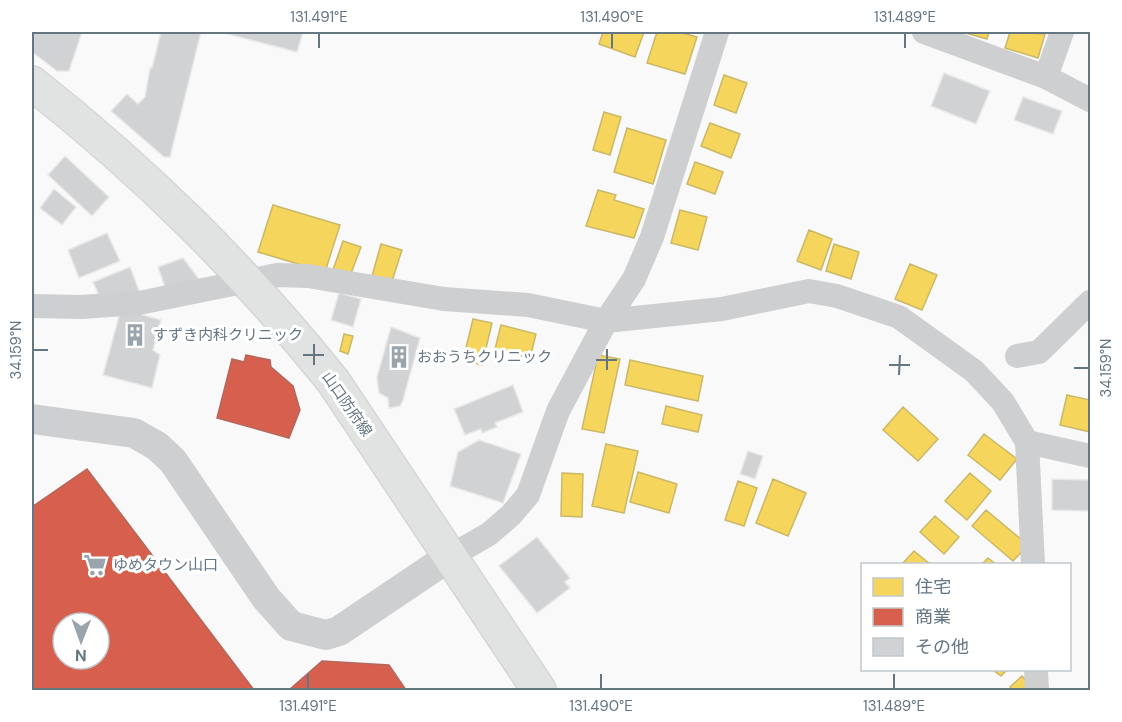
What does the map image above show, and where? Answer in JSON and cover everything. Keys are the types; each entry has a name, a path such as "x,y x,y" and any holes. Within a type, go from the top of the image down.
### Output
{"main road":[{"name":"山口防府線","path":"32,83 151,182 248,279 333,381 539,690"}],"street":[{"path":"32,419 134,433 157,447 173,461 266,598 291,626 310,633 326,635 339,631 449,557 489,534 511,515 528,495 558,411 606,321 634,279 652,237 717,32"},
{"path":"924,32 1046,77 1090,100"},
{"path":"1046,77 1062,32"},
{"path":"32,306 81,307 139,303 277,274 308,276 444,299 528,305 606,321 722,309 808,291 851,300 899,317 974,371 1004,402 1027,442 1033,563"},
{"path":"1017,356 1040,352 1090,302"},
{"path":"1027,442 1090,456"},
{"path":"1036,671 1037,690"}],"building: 住宅":[{"path":"603,32 644,32 635,57 599,44"},
{"path":"657,32 679,32 697,37 685,74 647,63"},
{"path":"962,32 989,32 987,39"},
{"path":"1010,32 1045,34 1038,58 1005,48"},
{"path":"724,75 747,83 736,113 714,105"},
{"path":"604,112 621,117 610,155 593,150"},
{"path":"710,123 740,134 731,158 701,146"},
{"path":"627,128 666,140 653,184 614,172"},
{"path":"695,162 723,172 715,194 687,184"},
{"path":"598,190 616,195 614,200 644,209 634,238 586,226"},
{"path":"273,205 340,225 325,272 258,252"},
{"path":"680,210 707,217 698,250 671,243"},
{"path":"809,230 832,239 821,270 797,261"},
{"path":"343,241 361,247 350,276 333,270"},
{"path":"381,244 402,250 392,281 372,276"},
{"path":"834,244 859,252 851,279 826,271"},
{"path":"910,264 937,275 922,310 895,299"},
{"path":"473,319 492,323 482,365 463,360"},
{"path":"501,325 536,334 530,358 495,349"},
{"path":"344,334 353,336 348,354 340,351"},
{"path":"598,355 620,359 604,433 582,429"},
{"path":"630,360 703,376 698,401 625,385"},
{"path":"1067,395 1090,400 1090,432 1060,425"},
{"path":"666,406 702,415 698,432 662,424"},
{"path":"903,407 938,439 918,461 883,430"},
{"path":"984,434 1017,459 1000,480 968,455"},
{"path":"606,444 638,451 624,513 592,506"},
{"path":"638,472 677,484 669,513 630,502"},
{"path":"562,473 583,474 582,517 561,516"},
{"path":"970,473 991,491 967,520 945,501"},
{"path":"773,479 806,493 788,536 756,523"},
{"path":"738,481 757,488 744,526 725,520"},
{"path":"986,510 1028,545 1013,561 972,526"},
{"path":"935,516 959,537 944,554 920,532"},
{"path":"914,551 929,563 903,563"},
{"path":"988,558 995,563 983,563"},
{"path":"994,671 1006,671 1001,676"},
{"path":"1022,676 1033,689 1013,690 1010,687"}],"building: 商業":[{"path":"246,355 270,360 271,367 293,386 300,410 289,438 217,418 232,359 244,362"},
{"name":"ゆめタウン山口","path":"87,469 254,690 32,690 32,507"},
{"path":"322,661 389,665 406,690 289,690"}],"building: その他":[{"path":"32,32 82,32 69,71 57,71 32,52"},
{"path":"161,32 201,32 170,157 164,157 111,111 127,94 138,104 145,97 150,68 152,68"},
{"path":"220,32 303,32 297,52"},
{"path":"944,73 990,91 976,124 931,106"},
{"path":"1023,97 1062,111 1053,134 1014,120"},
{"path":"65,156 109,197 92,216 48,175"},
{"path":"54,189 76,207 62,225 40,208"},
{"path":"107,233 120,261 79,278 68,250"},
{"path":"183,258 199,279 166,290 158,267"},
{"path":"130,267 141,296 101,300 93,282"},
{"path":"339,293 361,299 353,327 331,320"},
{"name":"すずき内科クリニック","path":"121,309 161,320 153,350 160,355 152,388 103,375"},
{"name":"おおうちクリニック","path":"391,327 420,338 403,400 400,406 389,408 388,398 379,393 377,377"},
{"path":"513,385 523,412 495,423 497,427 482,433 481,429 465,435 454,409"},
{"path":"479,440 521,454 503,503 450,486 458,452"},
{"path":"748,451 763,456 755,479 740,474"},
{"path":"1052,479 1090,480 1090,511 1052,510"},
{"path":"537,537 570,578 565,582 570,588 537,613 499,566"}],"place":[{"name":"すずき内科クリニック","path":"135,335"},
{"name":"おおうちクリニック","path":"399,357"},
{"name":"ゆめタウン山口","path":"95,565"}]}
